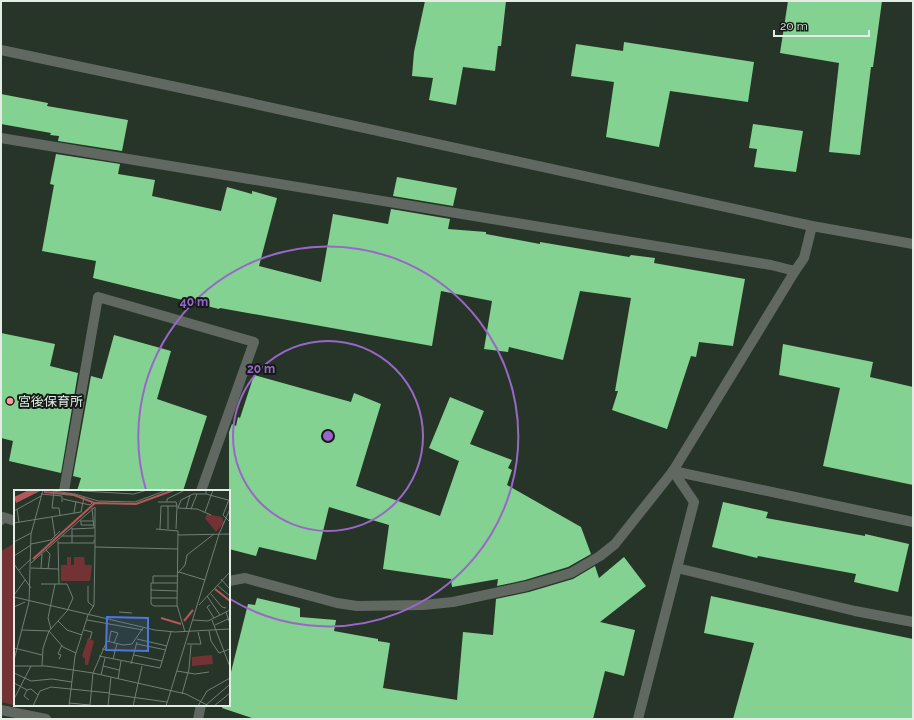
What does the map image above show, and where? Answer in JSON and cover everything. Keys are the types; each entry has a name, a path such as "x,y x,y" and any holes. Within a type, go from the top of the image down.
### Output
{"street":[{"path":"1,50 812,226 913,244"},
{"path":"1,138 763,264 795,271"},
{"path":"230,582 244,578 337,603 357,606 423,605 453,602 527,586 571,572 600,556 615,544 673,471 804,258 812,226"},
{"path":"64,490 98,297 254,342 201,490"},
{"path":"673,471 913,522"},
{"path":"638,719 694,502 673,471"},
{"path":"1,520 2,517 14,520"},
{"path":"677,568 855,611 913,622"},
{"path":"198,719 201,706"},
{"path":"1,710 46,719"}],"shaded area":[{"path":"14,544 14,705 1,702 1,551"}],"building":[{"path":"425,1 506,1 501,46 498,46 495,71 463,67 456,105 429,100 433,78 412,76 414,52"},
{"path":"788,1 882,1 873,67 871,67 860,155 829,152 839,63 780,53"},
{"path":"624,42 754,62 748,102 670,91 659,147 606,137 614,82 571,76 576,44 623,51"},
{"path":"1,94 48,103 47,106 128,120 122,151 58,141 59,136 50,135 51,133 1,124"},
{"path":"753,124 803,131 796,172 754,167 757,149 749,148"},
{"path":"56,154 120,164 118,174 155,180 152,196 221,211 227,187 252,194 252,191 277,198 259,266 321,282 333,214 388,224 391,209 450,219 448,229 486,232 486,234 540,244 540,242 629,257 631,255 655,258 654,263 745,279 733,346 699,342 696,357 691,356 667,429 612,410 618,391 615,391 631,298 580,291 563,360 509,347 508,352 484,349 492,301 441,291 432,346 219,309 93,278 96,261 42,251 54,185 50,184"},
{"path":"397,177 457,188 453,206 393,196"},
{"path":"1,333 55,344 50,366 78,373 61,473 9,461 13,441 1,438"},
{"path":"114,335 171,351 157,399 207,416 183,490 77,490 81,478 73,476 91,376 102,379"},
{"path":"783,344 873,362 870,377 913,387 913,485 823,466 840,388 779,375"},
{"path":"254,375 351,402 354,393 381,404 356,486 440,516 459,461 429,448 450,397 484,411 470,444 512,460 508,468 512,470 507,485 581,527 591,554 568,567 525,580 497,586 498,579 452,587 451,579 383,569 389,525 329,507 316,560 259,547 256,556 230,549 229,432 232,424 236,426 238,417 240,418"},
{"path":"723,502 768,512 766,518 865,536 865,534 909,544 898,592 854,582 856,574 758,556 757,558 712,547"},
{"path":"624,557 646,586 600,622 635,630 624,676 605,671 593,719 255,719 222,708 223,706 230,706 230,676 248,604 255,605 257,598 300,608 300,617 336,620 334,631 378,639 378,641 390,643 383,688 457,700 463,632 493,635 496,599 529,592 573,579 595,566 599,578"},
{"path":"711,596 913,639 913,719 733,719 754,643 704,633"}],"place":[{"name":"宮後保育所","path":"10,401"}]}
